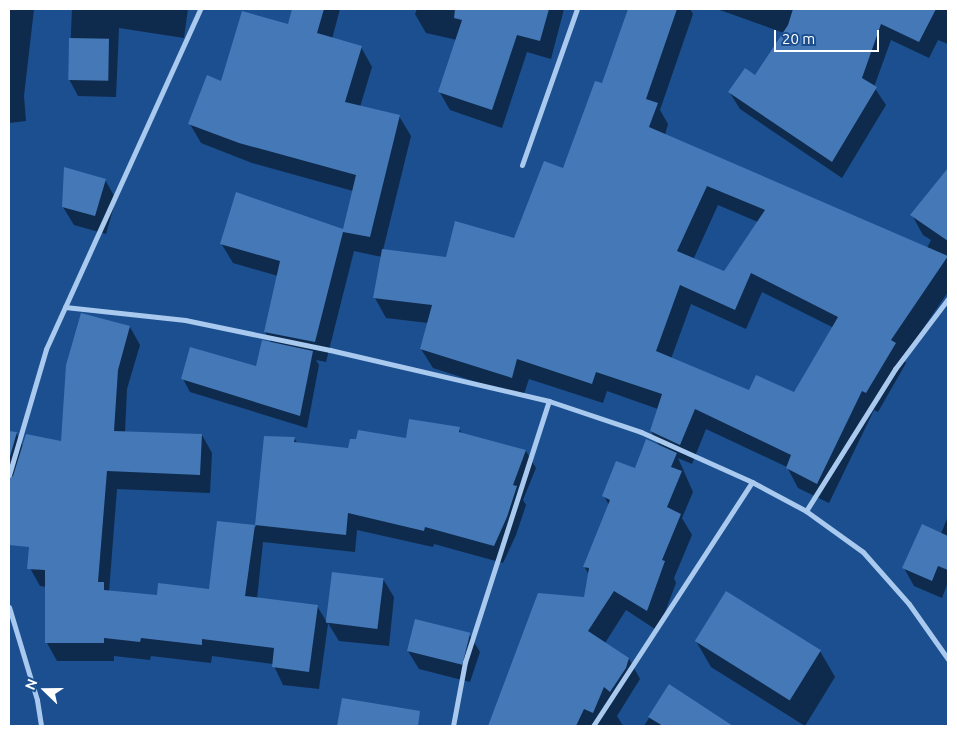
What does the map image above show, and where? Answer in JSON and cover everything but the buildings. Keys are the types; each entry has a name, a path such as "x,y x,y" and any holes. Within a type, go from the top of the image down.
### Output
{"street":[{"path":"9,475 46,349 169,84 200,9"},
{"path":"522,165 577,9"},
{"path":"806,511 895,369 948,299"},
{"path":"65,307 185,320 549,401 641,432 752,482 806,511 863,552 909,604 948,659"},
{"path":"453,726 465,662 549,401"},
{"path":"592,726 752,482"},
{"path":"9,608 37,700 41,726"}]}
